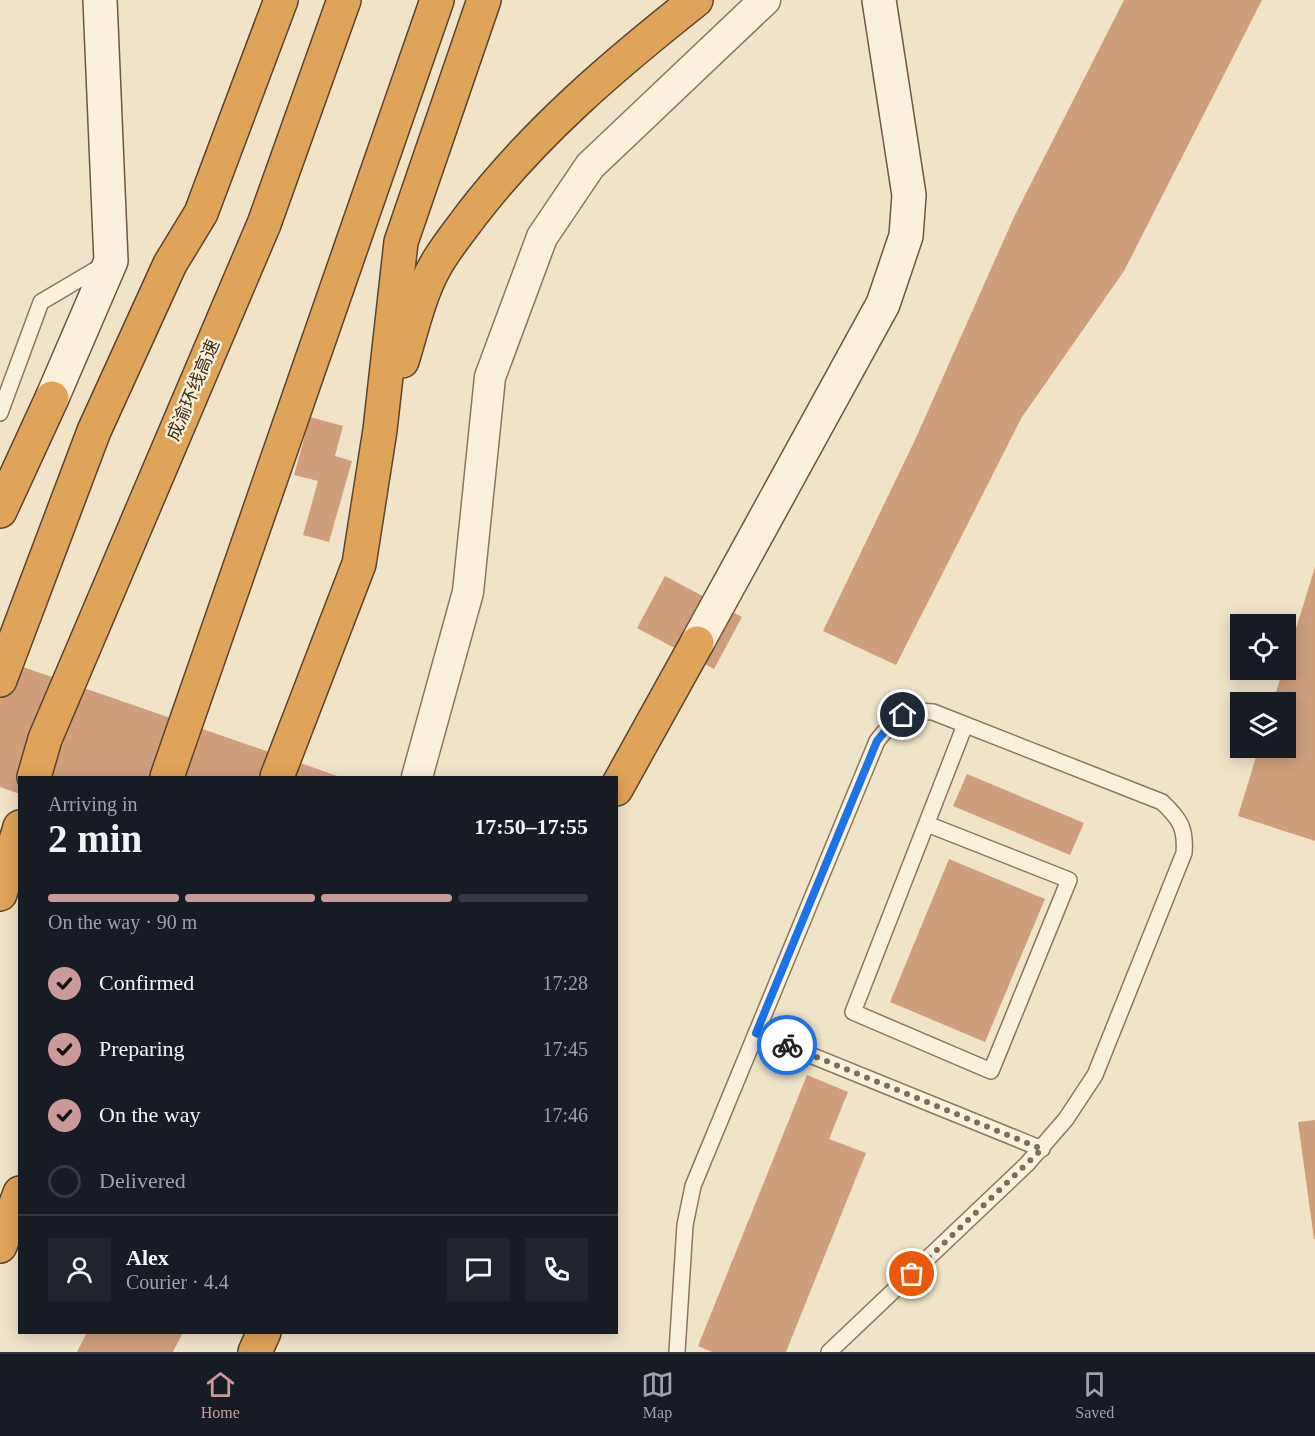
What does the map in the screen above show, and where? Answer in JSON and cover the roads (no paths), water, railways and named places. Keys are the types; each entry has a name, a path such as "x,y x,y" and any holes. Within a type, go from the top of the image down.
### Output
{"highway":[{"name":"成渝环线高速","path":"34,776 45,739 264,224 344,0"},
{"path":"167,776 437,0"},
{"path":"277,776 359,564 380,430 401,242 484,0"},
{"path":"380,430 427,282 453,240 524,152 565,110 696,0"},
{"path":"0,680 94,431 170,264 201,213 281,1"},
{"path":"0,511 52,398"},
{"path":"618,785 697,643"},
{"path":"0,894 18,834"},
{"path":"8,1233 18,1200"},
{"path":"255,1352 263,1334"}],"street":[{"path":"52,398 111,261 100,0"},
{"path":"417,776 468,592 490,377 542,237 590,166 765,0"},
{"path":"697,643 883,304 906,236 909,195 879,0"}],"lane":[{"path":"0,413 41,302 111,261"},
{"path":"677,1352 688,1201 877,741 890,725 918,710 933,712 1162,802 1177,816 1185,834 1184,853 1095,1074 1066,1119 1042,1149 829,1352"},
{"path":"927,824 1069,880 991,1071 853,1012 965,725"},
{"path":"756,1033 1042,1149"}]}
